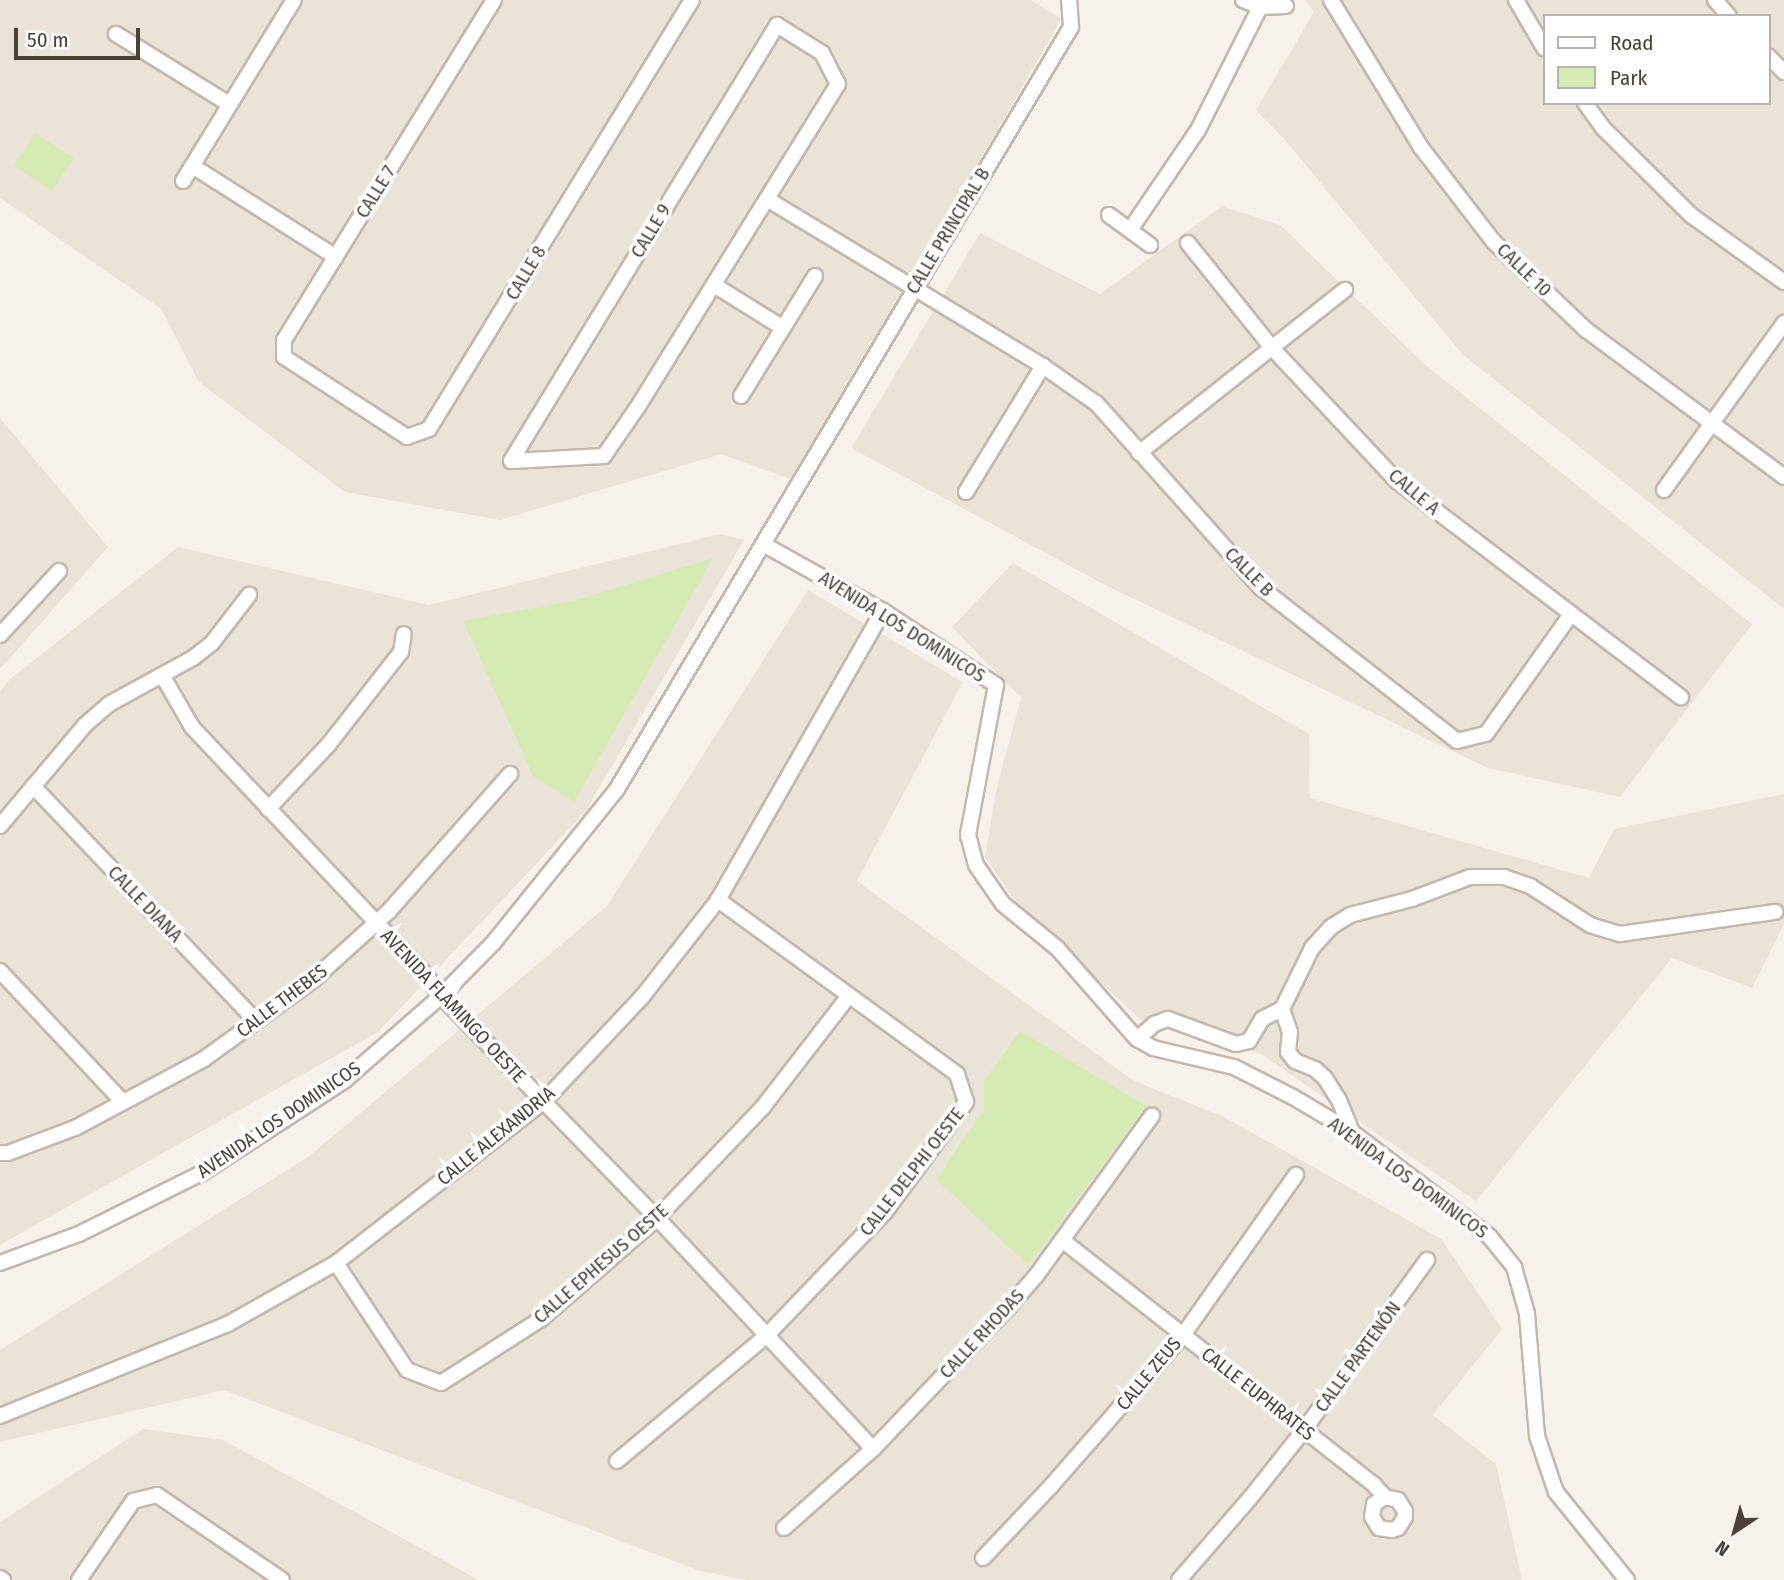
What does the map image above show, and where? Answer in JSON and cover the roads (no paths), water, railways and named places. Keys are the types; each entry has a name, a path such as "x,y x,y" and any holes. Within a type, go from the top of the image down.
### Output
{"street":[{"path":"183,181 294,0"},
{"name":"CALLE 7","path":"313,376 284,357 285,340 494,0"},
{"name":"CALLE 8","path":"313,376 407,437 429,429 692,0"},
{"name":"CALLE PRINCIPAL B","path":"763,544 1071,27 1069,0"},
{"path":"1243,0 1260,7 1286,6"},
{"name":"CALLE 10","path":"1331,0 1420,146 1494,242 1585,329 1784,477"},
{"path":"1516,0 1542,45"},
{"path":"1715,0 1727,14"},
{"path":"1130,230 1198,130 1260,7"},
{"name":"CALLE 9","path":"777,25 822,53 838,84 713,285 604,456 511,461 777,25"},
{"path":"116,34 229,104"},
{"path":"1770,58 1784,72"},
{"path":"1586,105 1603,128 1692,216 1784,282"},
{"path":"194,167 336,257"},
{"path":"767,199 915,288"},
{"path":"1109,215 1150,245"},
{"name":"CALLE A","path":"1188,243 1272,348 1397,481 1570,616 1681,697"},
{"path":"741,396 815,276"},
{"path":"713,285 783,328"},
{"name":"CALLE B","path":"915,288 1042,366 1097,404 1260,587 1457,741 1486,734 1570,616"},
{"path":"1139,453 1345,290"},
{"path":"1664,490 1784,323"},
{"path":"966,492 1042,366"},
{"name":"AVENIDA LOS DOMINICOS","path":"0,1263 79,1234 202,1173 345,1080 442,996 494,942 617,789 763,544 883,611 996,685 968,835 976,865 1003,904 1057,947 1137,1039 1153,1048 1234,1067 1293,1097 1352,1132 1489,1236 1514,1267 1527,1314 1537,1436 1556,1492 1627,1580"},
{"path":"0,635 59,571"},
{"path":"0,826 85,725 108,704 194,658 212,643 249,595"},
{"name":"CALLE ALEXANDRIA","path":"0,1416 228,1324 336,1263 543,1102 642,997 718,900 883,611"},
{"path":"268,809 329,744 385,673 401,652 404,634"},
{"name":"AVENIDA FLAMINGO OESTE","path":"162,675 191,727 427,976 442,996 657,1218 873,1449"},
{"name":"CALLE THEBES","path":"0,1153 8,1153 75,1128 204,1059 314,979 376,923 450,845 510,774"},
{"name":"CALLE DIANA","path":"33,786 256,1021"},
{"path":"1137,1039 1161,1020 1174,1019 1236,1044 1249,1041 1262,1019 1282,1009 1312,948 1331,928 1350,915 1412,899 1470,877 1504,877 1530,886 1590,925 1620,934 1775,912"},
{"name":"CALLE DELPHI OESTE","path":"617,1461 767,1335 885,1212 966,1102 957,1074 718,900"},
{"path":"0,971 124,1102"},
{"name":"CALLE EPHESUS OESTE","path":"336,1263 407,1370 441,1383 541,1319 657,1218 763,1107 848,997"},
{"path":"1282,1009 1290,1032 1289,1052 1295,1061 1315,1069 1325,1078 1339,1100 1352,1132"},
{"name":"CALLE RHODAS","path":"784,1528 873,1449 1006,1310 1062,1240 1152,1116"},
{"name":"CALLE ZEUS","path":"983,1558 1060,1476 1183,1335 1296,1175"},
{"name":"CALLE EUPHRATES","path":"1062,1240 1385,1497"},
{"name":"CALLE PARTENÓN","path":"1179,1580 1251,1497 1304,1430 1381,1328 1427,1260"},
{"path":"79,1580 133,1501 157,1495 282,1580"}]}
